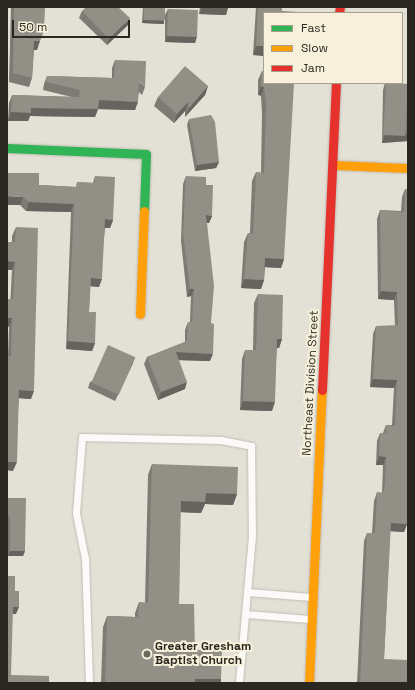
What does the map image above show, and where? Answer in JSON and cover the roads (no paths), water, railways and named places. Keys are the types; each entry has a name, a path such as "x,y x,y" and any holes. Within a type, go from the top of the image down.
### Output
{"street":[{"name":"Northeast Division Street","path":"309,683 336,84"},
{"path":"7,148 146,154 140,314"},
{"path":"333,165 408,168"}],"lane":[{"path":"89,683 85,559 76,513 82,437 221,440 251,446 252,536 239,683"},
{"path":"248,592 314,597"},
{"path":"246,614 312,619"}],"place":[{"name":"Greater Gresham Baptist Church","path":"147,654"}]}
